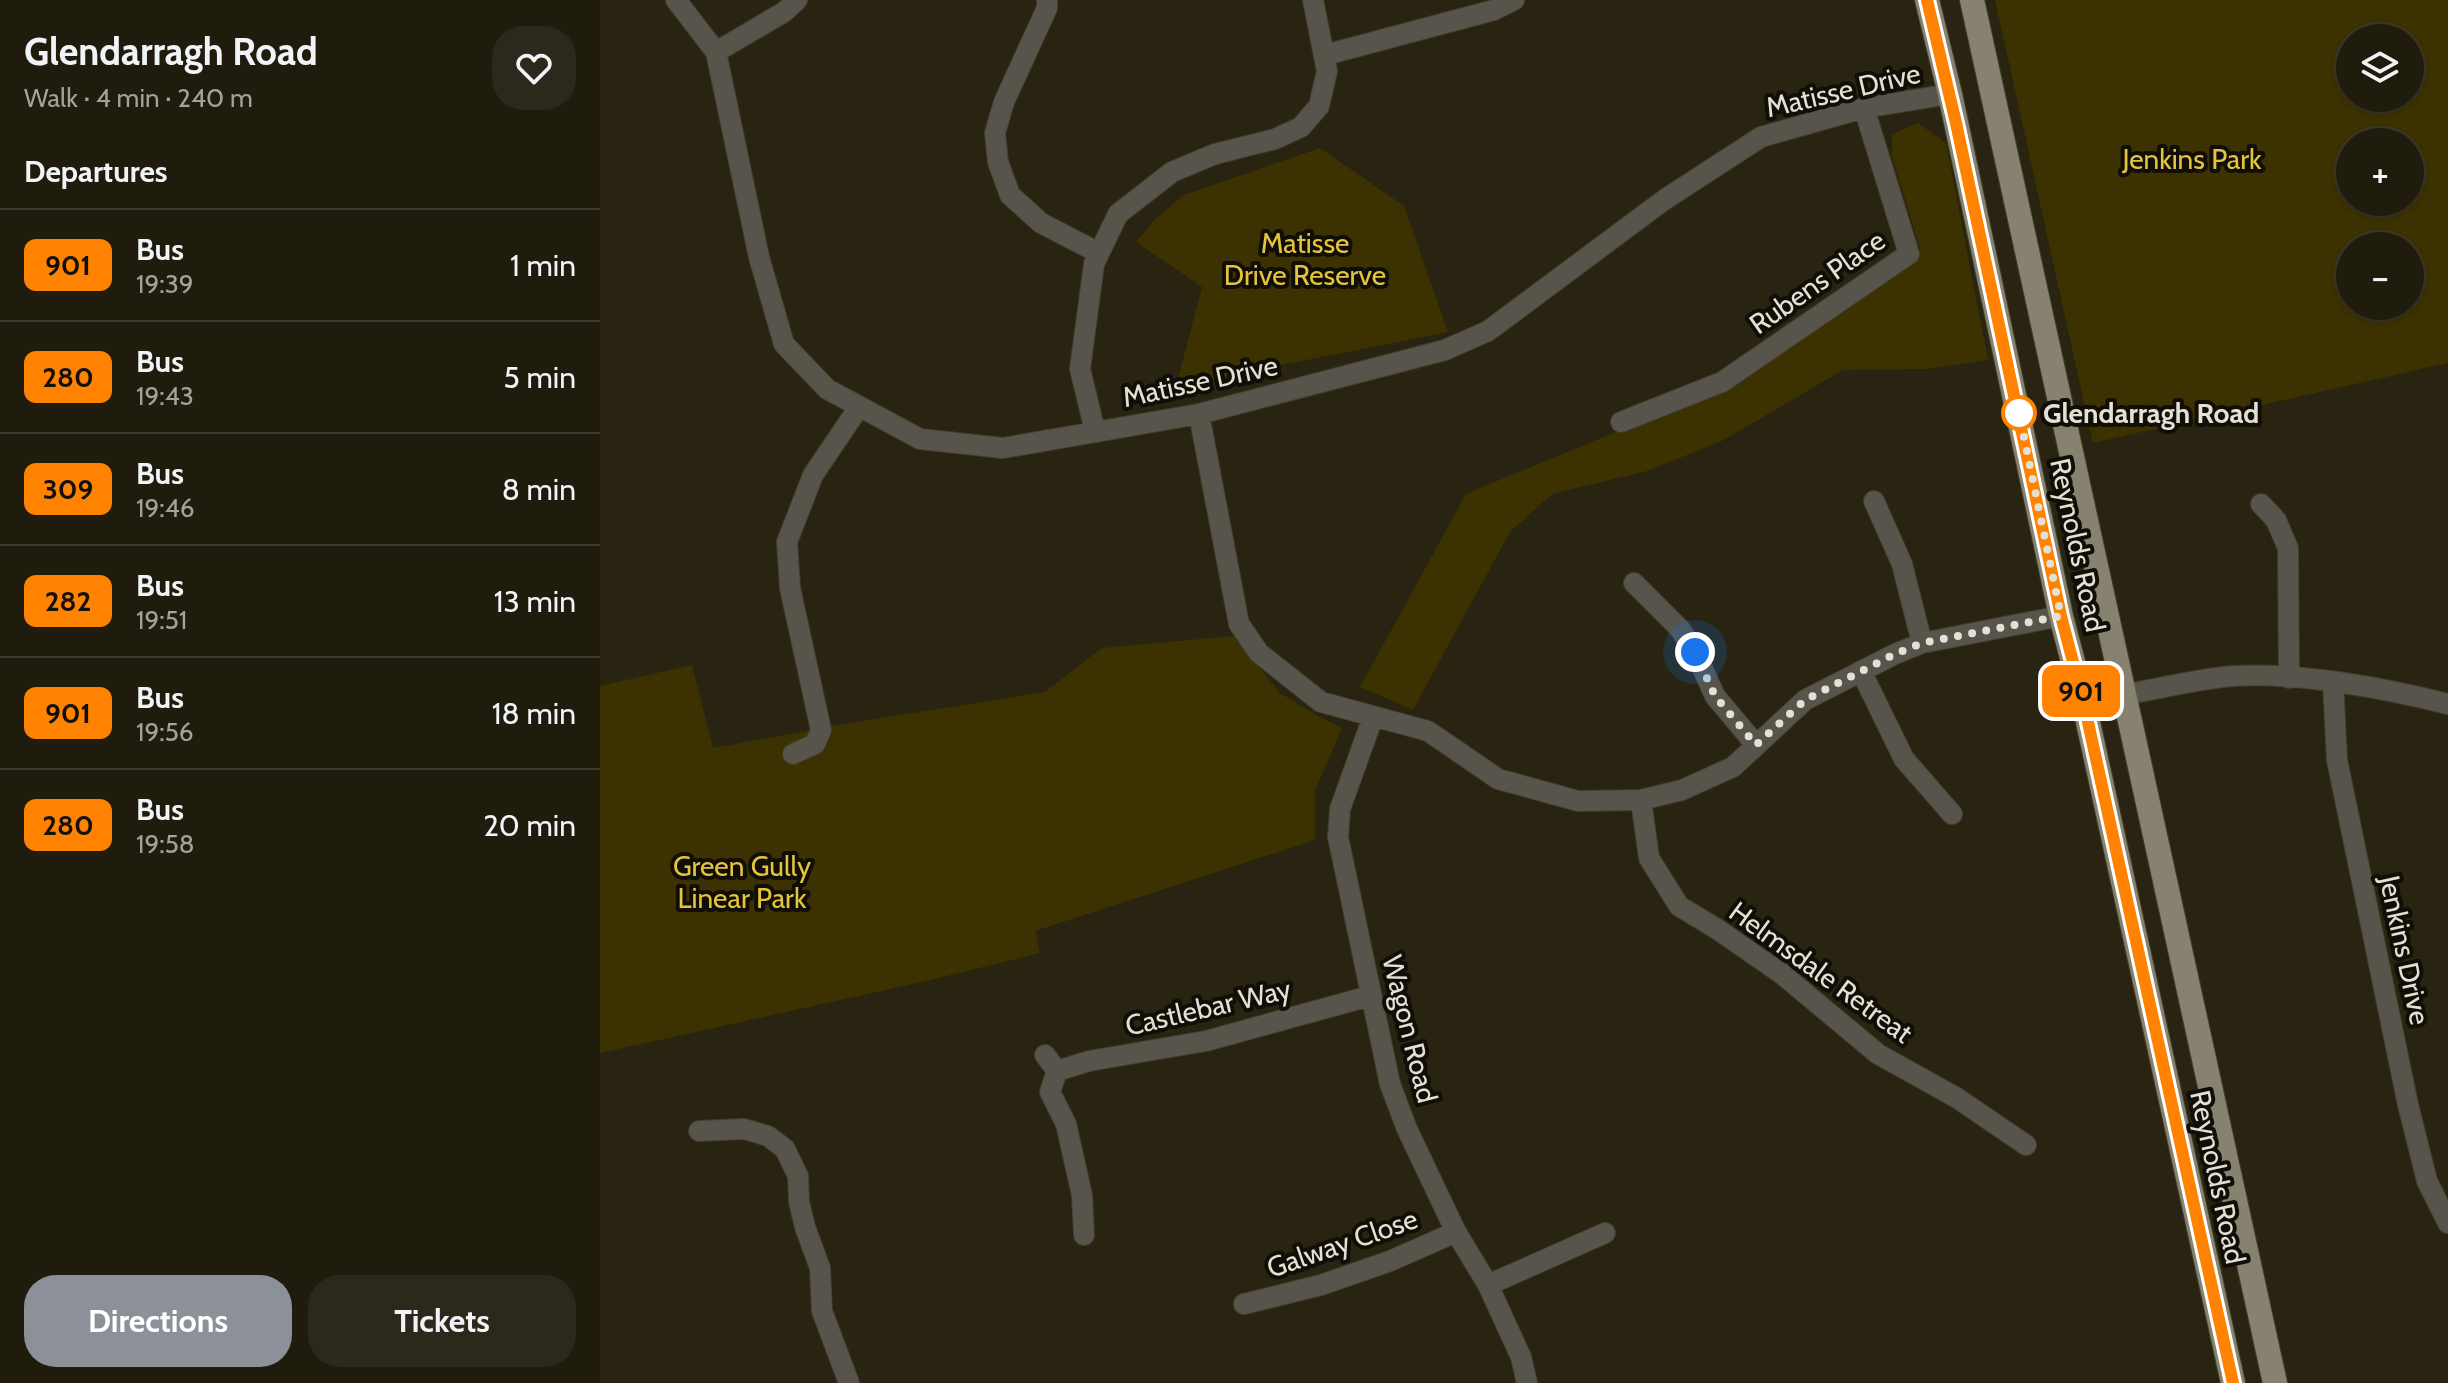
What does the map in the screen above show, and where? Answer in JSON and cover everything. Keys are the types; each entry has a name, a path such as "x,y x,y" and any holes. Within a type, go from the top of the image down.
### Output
{"main road":[{"name":"Reynolds Road","path":"1927,0 2233,1383"},
{"name":"Reynolds Road","path":"1972,0 2275,1383"},
{"path":"1950,94 1989,86"},
{"path":"2084,704 2122,695"}],"street":[{"name":"Matisse Drive","path":"676,0 716,52 759,257 784,344 827,389 920,439 1003,448 1199,414 1445,350 1488,331 1664,200 1761,137 1864,108 1950,94"},
{"path":"716,52 784,12 797,0"},
{"path":"1047,0 1047,8 1004,102 995,133 998,162 1010,195 1041,223 1099,253"},
{"path":"1095,431 1080,369 1094,264 1118,214 1172,172 1215,154 1275,139 1301,127 1319,106 1327,71 1313,0"},
{"path":"1325,55 1494,10 1514,0"},
{"name":"Rubens Place","path":"1621,422 1722,382 1909,254 1864,108"},
{"path":"793,754 815,744 821,730 790,588 787,542 813,475 859,407"},
{"path":"1199,414 1239,624 1259,653 1321,702 1428,731 1498,779 1578,801 1641,800 1682,790 1733,767 1805,700 1861,671 1922,643 2061,616"},
{"path":"1874,501 1902,564 1922,643"},
{"path":"2261,504 2276,520 2288,548 2289,678"},
{"path":"1634,583 1680,629 1695,652 1715,696 1756,745"},
{"path":"1861,671 1904,759 1952,814"},
{"path":"2122,695 2233,676 2289,678 2395,691 2448,704"},
{"name":"Jenkins Drive","path":"2333,683 2337,760 2408,1105 2427,1181 2448,1223"},
{"name":"Wagon Road","path":"1373,717 1340,809 1338,837 1390,1084 1407,1129 1456,1232 1488,1285 1521,1357 1527,1383"},
{"name":"Helmsdale Retreat","path":"1641,800 1649,858 1679,906 1782,974 1878,1054 1957,1098 2026,1145"},
{"name":"Castlebar Way","path":"1084,1235 1082,1195 1066,1124 1050,1092 1051,1063 1089,1061 1206,1041 1370,996"},
{"path":"699,1131 744,1129 768,1136 785,1149 798,1176 799,1202 820,1268 822,1311 849,1383"},
{"name":"Galway Close","path":"1244,1304 1321,1285 1390,1261 1456,1232"},
{"path":"1488,1285 1605,1233"}],"green space":[{"name":"Jenkins Park","path":"1995,0 2448,0 2448,363 2093,443"},
{"path":"1918,123 1946,143 1988,360 1927,369 1843,370 1724,440 1647,471 1552,494 1510,532 1413,710 1360,687 1466,494 1731,384 1921,251 1892,157 1892,134"},
{"name":"Matisse Drive Reserve","path":"1320,148 1404,206 1448,332 1176,386 1202,287 1136,242 1156,218 1184,195"},
{"name":"Green Gully Linear Park","path":"1234,636 1279,692 1342,728 1315,791 1315,840 1035,931 1040,953 600,1053 600,686 692,665 713,748 1045,692 1102,648"}],"bus line":[{"name":"901","path":"1927,0 2233,1383"}],"place":[{"name":"Glendarragh Road","path":"2019,413"}],"route":[{"path":"1695,652 1715,696 1756,745 1805,700 1895,654 1922,643 2061,616 2019,413"}]}
